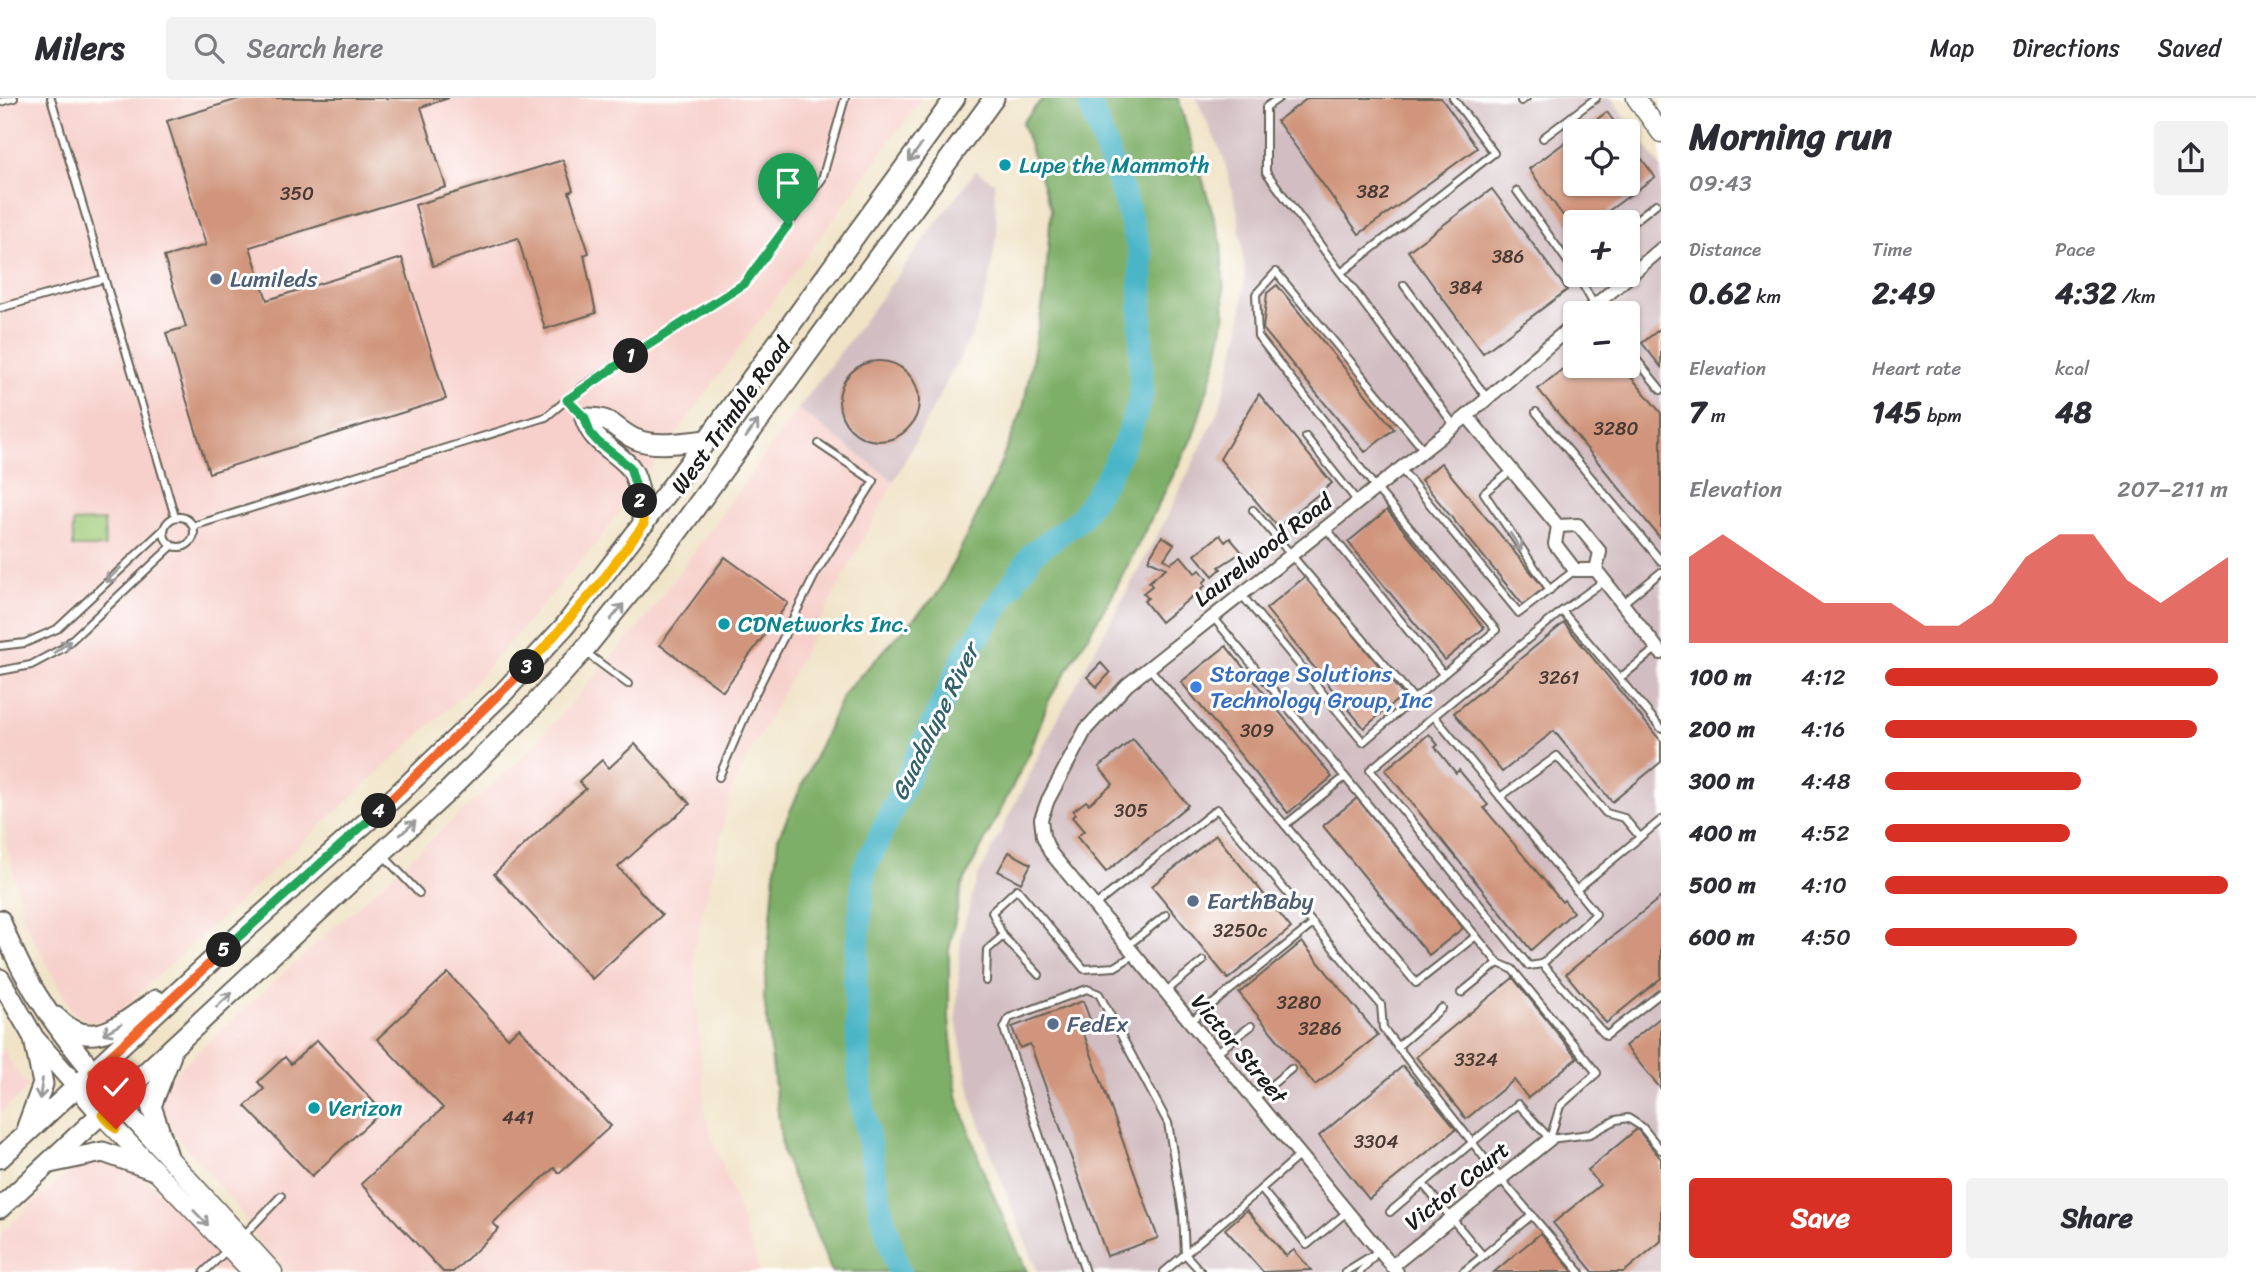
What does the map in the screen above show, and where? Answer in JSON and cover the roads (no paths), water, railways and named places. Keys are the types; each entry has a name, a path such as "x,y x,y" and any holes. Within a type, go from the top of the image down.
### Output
{"main road":[{"name":"West Trimble Road","path":"0,1158 209,964 398,794 503,693 589,596 644,524 956,98"},
{"name":"West Trimble Road","path":"0,1208 514,727 583,651 666,548 994,98"},
{"path":"1636,98 1661,133"},
{"path":"644,524 630,467 590,433 585,418 604,417 635,439 666,443 707,440"},
{"path":"610,451 624,431"},
{"path":"0,920 32,992 56,1028 117,1101 168,1156 236,1242 253,1272"},
{"path":"32,992 67,1029 94,1035 107,1033 209,964"},
{"path":"0,979 34,1038 153,1170 274,1272"},
{"path":"23,1137 38,1106 43,1084 34,1038"},
{"path":"168,1156 151,1105 174,1047"},
{"path":"49,1163 103,1152 153,1170"}],"street":[{"path":"1640,263 1661,249"},
{"path":"1602,301 1614,287"},
{"name":"Laurelwood Road","path":"1049,852 1041,819 1071,755 1086,729 1104,708 1149,668 1467,415 1563,333"},
{"path":"1467,415 1558,526 1555,544 1575,570 1596,570"},
{"path":"1558,526 1578,525 1600,552 1596,570 1659,651"},
{"name":"Victor Street","path":"1049,852 1395,1269"},
{"name":"Victor Court","path":"1395,1269 1450,1217 1550,1139"}],"lane":[{"path":"0,102 14,98"},
{"path":"51,98 175,517"},
{"path":"193,526 546,417 582,387 744,284 822,180 845,98"},
{"path":"1279,98 1266,107 1266,172 1454,425"},
{"path":"1342,272 1494,153 1453,98"},
{"path":"1543,138 1596,98"},
{"path":"1517,191 1563,255"},
{"path":"1640,217 1656,204"},
{"path":"1241,594 1363,742 1496,630 1376,488 1258,336 1256,294 1276,272 1424,450"},
{"path":"0,308 103,279"},
{"path":"1404,285 1487,398"},
{"path":"1640,364 1661,390"},
{"path":"567,400 585,418"},
{"path":"1536,412 1661,561"},
{"path":"1306,436 1358,502"},
{"path":"719,778 752,698 816,573 874,481 819,444"},
{"path":"1401,468 1519,613 1575,570"},
{"path":"1511,470 1484,493 1550,590"},
{"path":"1253,510 1414,699"},
{"path":"0,671 31,665 63,648 172,546 187,545 194,537 193,526 186,518 175,517"},
{"path":"0,646 25,643 57,629 175,517"},
{"path":"1326,527 1443,674"},
{"path":"164,529 165,539 172,546"},
{"path":"1622,604 1661,572"},
{"path":"1434,716 1596,914 1542,964 1529,966 1370,770 1434,716 1562,611 1604,581"},
{"path":"1562,611 1661,728"},
{"path":"1213,617 1498,963 1512,970 1597,1073 1560,1106 1550,1139"},
{"path":"583,651 628,684"},
{"path":"1620,678 1659,651"},
{"path":"1149,668 1285,825 1416,983 1476,936"},
{"path":"1500,797 1558,756 1606,813 1623,818 1640,837"},
{"path":"1285,825 1345,777"},
{"path":"1094,906 1217,809 1381,1005 1383,1028 1397,1047 1500,1178 1580,1272"},
{"path":"1576,890 1661,820"},
{"path":"380,853 419,894"},
{"path":"1039,975 1003,936 992,912 1017,889 1084,969 1115,967 1166,915"},
{"path":"1190,1021 1313,924"},
{"path":"986,981 987,950 1003,936"},
{"path":"1165,992 1203,961"},
{"path":"1461,993 1498,963"},
{"path":"1542,964 1606,1036 1661,993"},
{"path":"1085,1272 1004,1029 1009,1018 1087,989 1099,994 1168,1123 1183,1213 1185,1254 1201,1272"},
{"path":"1397,1047 1442,1008"},
{"path":"1216,1053 1251,1026"},
{"path":"1254,1099 1291,1069"},
{"path":"1390,1212 1518,1104 1550,1139"},
{"path":"1550,1139 1590,1134 1616,1120 1628,1118 1642,1127 1661,1150"},
{"path":"1164,1272 1300,1155"},
{"path":"1423,1184 1483,1256"},
{"path":"1261,1189 1307,1245 1347,1212"},
{"path":"204,1272 281,1196"},
{"path":"1462,1272 1532,1215"},
{"path":"1345,1272 1379,1251"},
{"path":"1360,1272 1379,1251"}],"waterway":[{"name":"Guadalupe River","path":"899,1272 881,1210 861,1095 855,979 864,870 964,657 1033,553 1080,519 1109,474 1128,436 1141,396 1141,256 1126,203 1088,98"}],"place":[{"name":"Lupe the Mammoth","path":"1005,165"},
{"name":"Lumileds","path":"216,279"},
{"name":"CDNetworks Inc.","path":"724,624"},
{"name":"Storage Solutions Technology Group, Inc","path":"1196,687"},
{"name":"EarthBaby","path":"1193,901"},
{"name":"FedEx","path":"1053,1024"},
{"name":"Verizon","path":"314,1108"}]}
